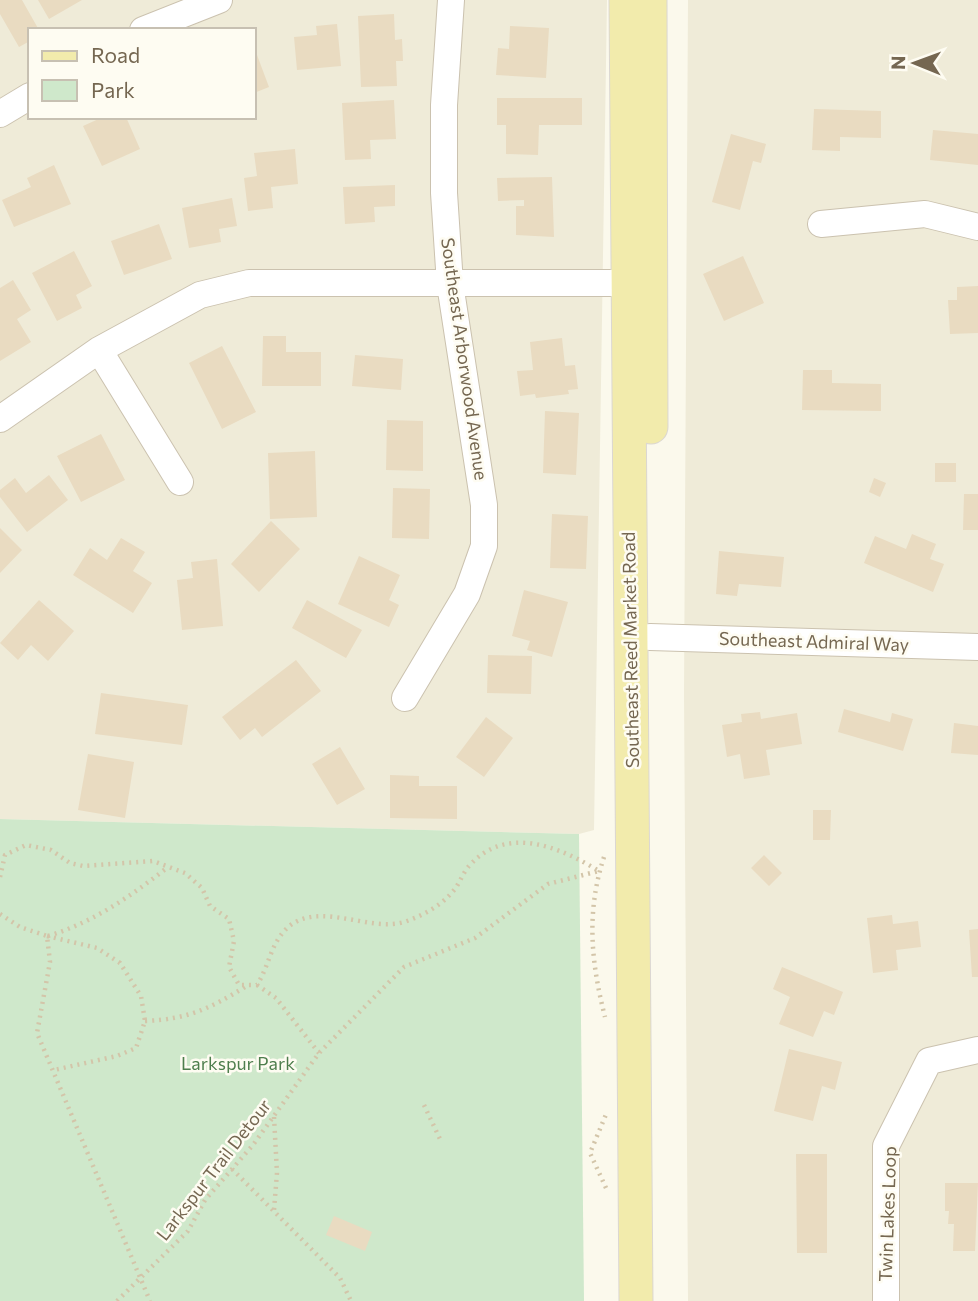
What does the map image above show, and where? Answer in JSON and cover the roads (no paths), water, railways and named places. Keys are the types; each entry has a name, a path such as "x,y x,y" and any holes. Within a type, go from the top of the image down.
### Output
{"main road":[{"name":"Southeast Reed Market Road","path":"626,0 650,637 656,1301"},
{"name":"Southeast Reed Market Road","path":"636,1301 638,283 650,0"}],"street":[{"path":"148,28 219,0"},
{"name":"Southeast Arborwood Avenue","path":"405,698 467,594 484,546 484,505 450,284 444,193 444,105 451,0"},
{"path":"0,114 28,97"},
{"path":"821,224 925,214 978,227"},
{"path":"0,419 99,350 201,295 249,283 638,283"},
{"path":"99,350 180,482"},
{"name":"Southeast Admiral Way","path":"650,637 978,647"},
{"name":"Twin Lakes Loop","path":"886,1301 886,1146 929,1061 978,1050"}],"park label":[{"name":"Larkspur Park","path":"238,1064"}]}
